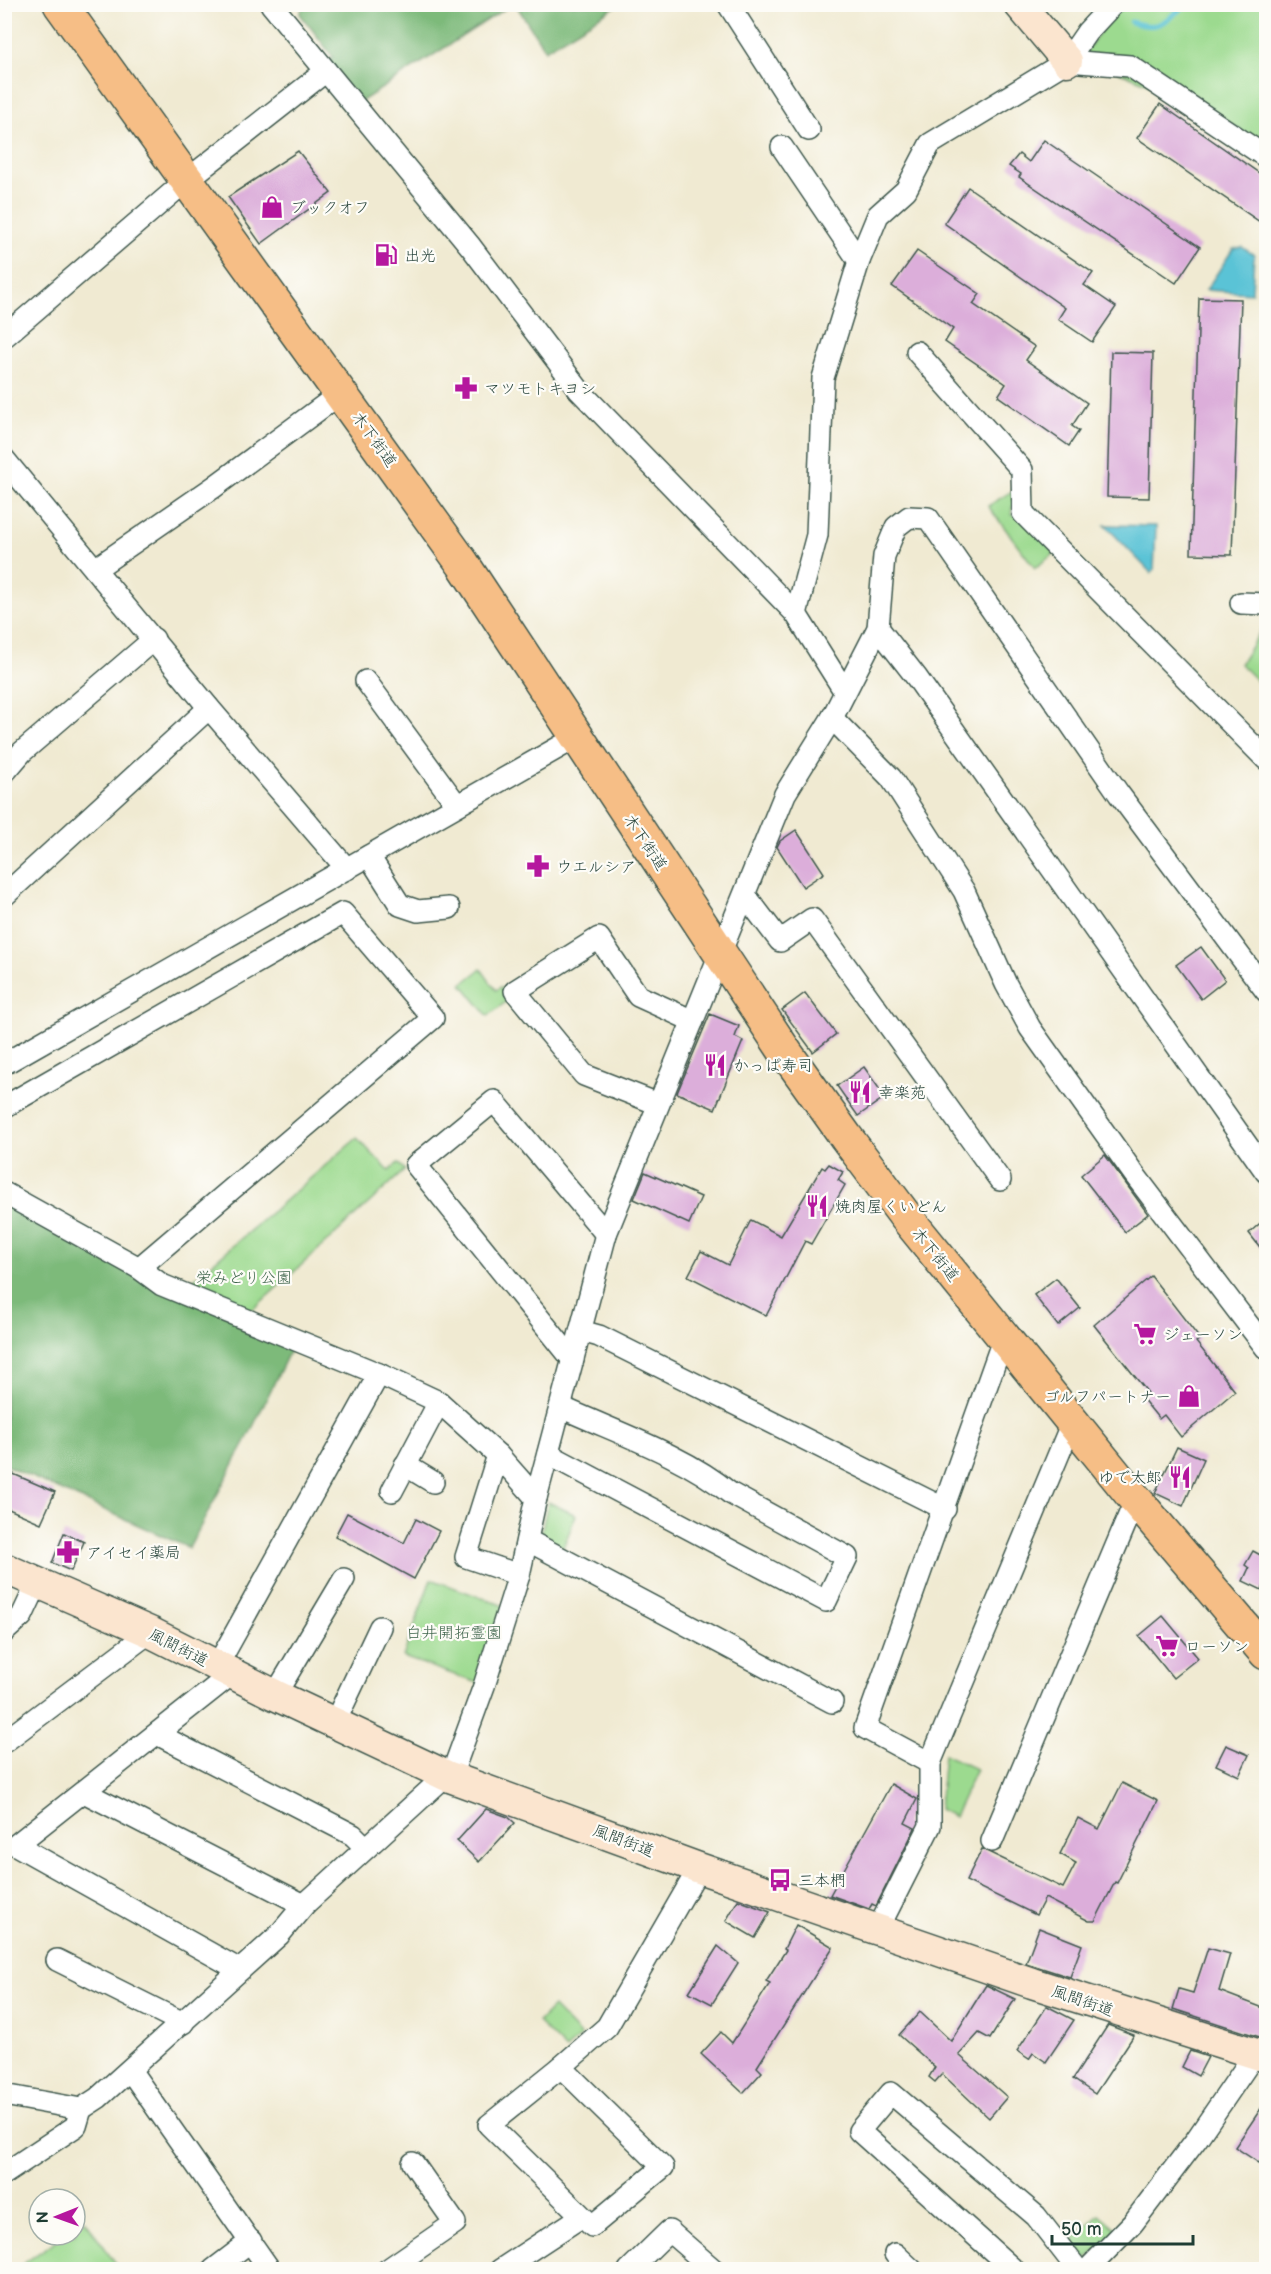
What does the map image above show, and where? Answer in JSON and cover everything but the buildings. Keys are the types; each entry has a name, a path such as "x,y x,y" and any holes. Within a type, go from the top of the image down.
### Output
{"main road":[{"name":"木下街道","path":"60,4 463,564 721,954 846,1137 906,1217 1142,1506 1266,1653"}],"street":[{"path":"271,4 471,247 579,390 796,614 845,692"},
{"path":"728,4 809,130"},
{"path":"1019,4 1067,61 1130,66 1266,157"},
{"path":"796,614 817,535 823,378 859,261 878,215 906,190 930,144 1067,61 1086,32 1113,4"},
{"path":"4,337 187,180 326,72"},
{"path":"782,147 859,261"},
{"path":"917,352 1022,470 1023,513 1266,759"},
{"path":"95,569 214,487 341,393"},
{"path":"4,459 154,639 208,708 346,869"},
{"path":"4,2174 76,2126 81,2109 183,2023 238,1969 279,1935 304,1905 321,1892 454,1768 484,1686 519,1575 536,1498 606,1234 785,794 832,717 878,628 884,556 896,526 909,517 928,518 1119,795 1266,991"},
{"path":"1241,603 1266,604"},
{"path":"878,628 931,698 1266,1172"},
{"path":"4,773 22,752 154,639"},
{"path":"366,681 457,805"},
{"path":"4,896 208,708"},
{"path":"832,717 891,778 963,891 1006,984 1030,1028 1134,1174 1266,1348"},
{"path":"4,1064 577,737"},
{"path":"369,856 400,905 418,911 449,908"},
{"path":"745,895 780,941 812,919 1000,1180"},
{"path":"4,1107 343,913 433,1018 139,1268"},
{"path":"658,1104 584,1075 515,991 599,938 638,996 693,1021"},
{"path":"573,1360 416,1165 494,1101 606,1234"},
{"path":"4,1193 139,1268 162,1285 379,1374 439,1402 498,1455 536,1498"},
{"path":"581,1330 598,1336 945,1509"},
{"path":"930,1762 865,1728 945,1509 1004,1337"},
{"path":"238,1969 16,1845 157,1734 225,1670 379,1374"},
{"path":"392,1491 439,1402"},
{"path":"548,1454 826,1601 846,1557 730,1493 715,1481 679,1461 561,1407"},
{"path":"878,1929 930,1826 930,1762 1073,1420"},
{"path":"498,1455 466,1557 519,1575"},
{"path":"405,1465 433,1482"},
{"path":"992,1841 1130,1513 1142,1506"},
{"path":"527,1540 832,1702"},
{"name":"風間街道","path":"4,1568 37,1584 62,1591 150,1632 275,1695 447,1776 699,1868 1096,2005 1259,2055"},
{"path":"275,1695 344,1579"},
{"path":"4,1632 22,1616 37,1584"},
{"path":"335,1722 380,1627"},
{"path":"4,1742 150,1632"},
{"path":"157,1734 353,1835 366,1848"},
{"path":"84,1792 304,1905"},
{"path":"561,2067 663,2168 592,2226 489,2125 607,2027 699,1868"},
{"path":"57,1960 183,2023"},
{"path":"1087,2270 1133,2223 1190,2148 1248,2064 1259,2055"},
{"path":"130,2070 270,2270"},
{"path":"1014,2270 859,2131 891,2093 1036,2216 1078,2270"},
{"path":"4,2095 81,2109"},
{"path":"387,2270 456,2223 413,2163"},
{"path":"500,2270 581,2217"},
{"path":"629,2270 669,2231 714,2270"},
{"path":"213,2270 250,2241"},
{"path":"895,2254 912,2270"}],"green space":[{"path":"304,4 511,5 359,103 325,63 333,57 300,14"},
{"path":"516,5 618,5 545,50"},
{"path":"1127,5 1266,5 1266,148 1202,105 1082,57 1114,12"},
{"path":"1017,488 1018,506 1012,507 1012,515 1018,515 1055,553 1035,568 988,506"},
{"path":"1266,623 1266,690 1240,664"},
{"path":"481,969 496,990 501,987 511,998 488,1016 462,984"},
{"name":"栄みどり公園","path":"357,1138 389,1171 398,1163 405,1170 248,1314 184,1288"},
{"path":"5,1200 293,1344 250,1433 189,1548 5,1465"},
{"path":"548,1502 576,1515 563,1548 540,1538"},
{"name":"白井開拓霊園","path":"431,1579 504,1606 481,1684 403,1657"},
{"path":"944,1754 976,1769 954,1817 939,1809"},
{"path":"553,2007 581,2036 566,2050 538,2022"},
{"path":"1099,2214 1119,2231 1087,2258 1080,2257 1069,2243"},
{"path":"87,2223 120,2269 16,2269 47,2247 87,2247"}],"water":[{"path":"1242,247 1254,255 1252,293 1206,290 1233,249"},
{"path":"1105,525 1156,526 1154,570 1151,573"}],"waterway":[{"path":"1131,22 1149,26 1156,25 1167,20 1187,4"}],"place":[{"name":"ブックオフ","path":"272,207"},
{"name":"出光","path":"386,255"},
{"name":"マツモトキヨシ","path":"466,388"},
{"name":"ウエルシア","path":"538,866"},
{"name":"かっぱ寿司","path":"715,1065"},
{"name":"幸楽苑","path":"860,1092"},
{"name":"焼肉屋くいどん","path":"817,1206"},
{"name":"ジェーソン","path":"1145,1334"},
{"name":"ゴルフパートナー","path":"1189,1396"},
{"name":"ゆで太郎","path":"1180,1477"},
{"name":"アイセイ薬局","path":"68,1552"},
{"name":"ローソン","path":"1167,1646"},
{"name":"三本椚","path":"780,1880"}]}
